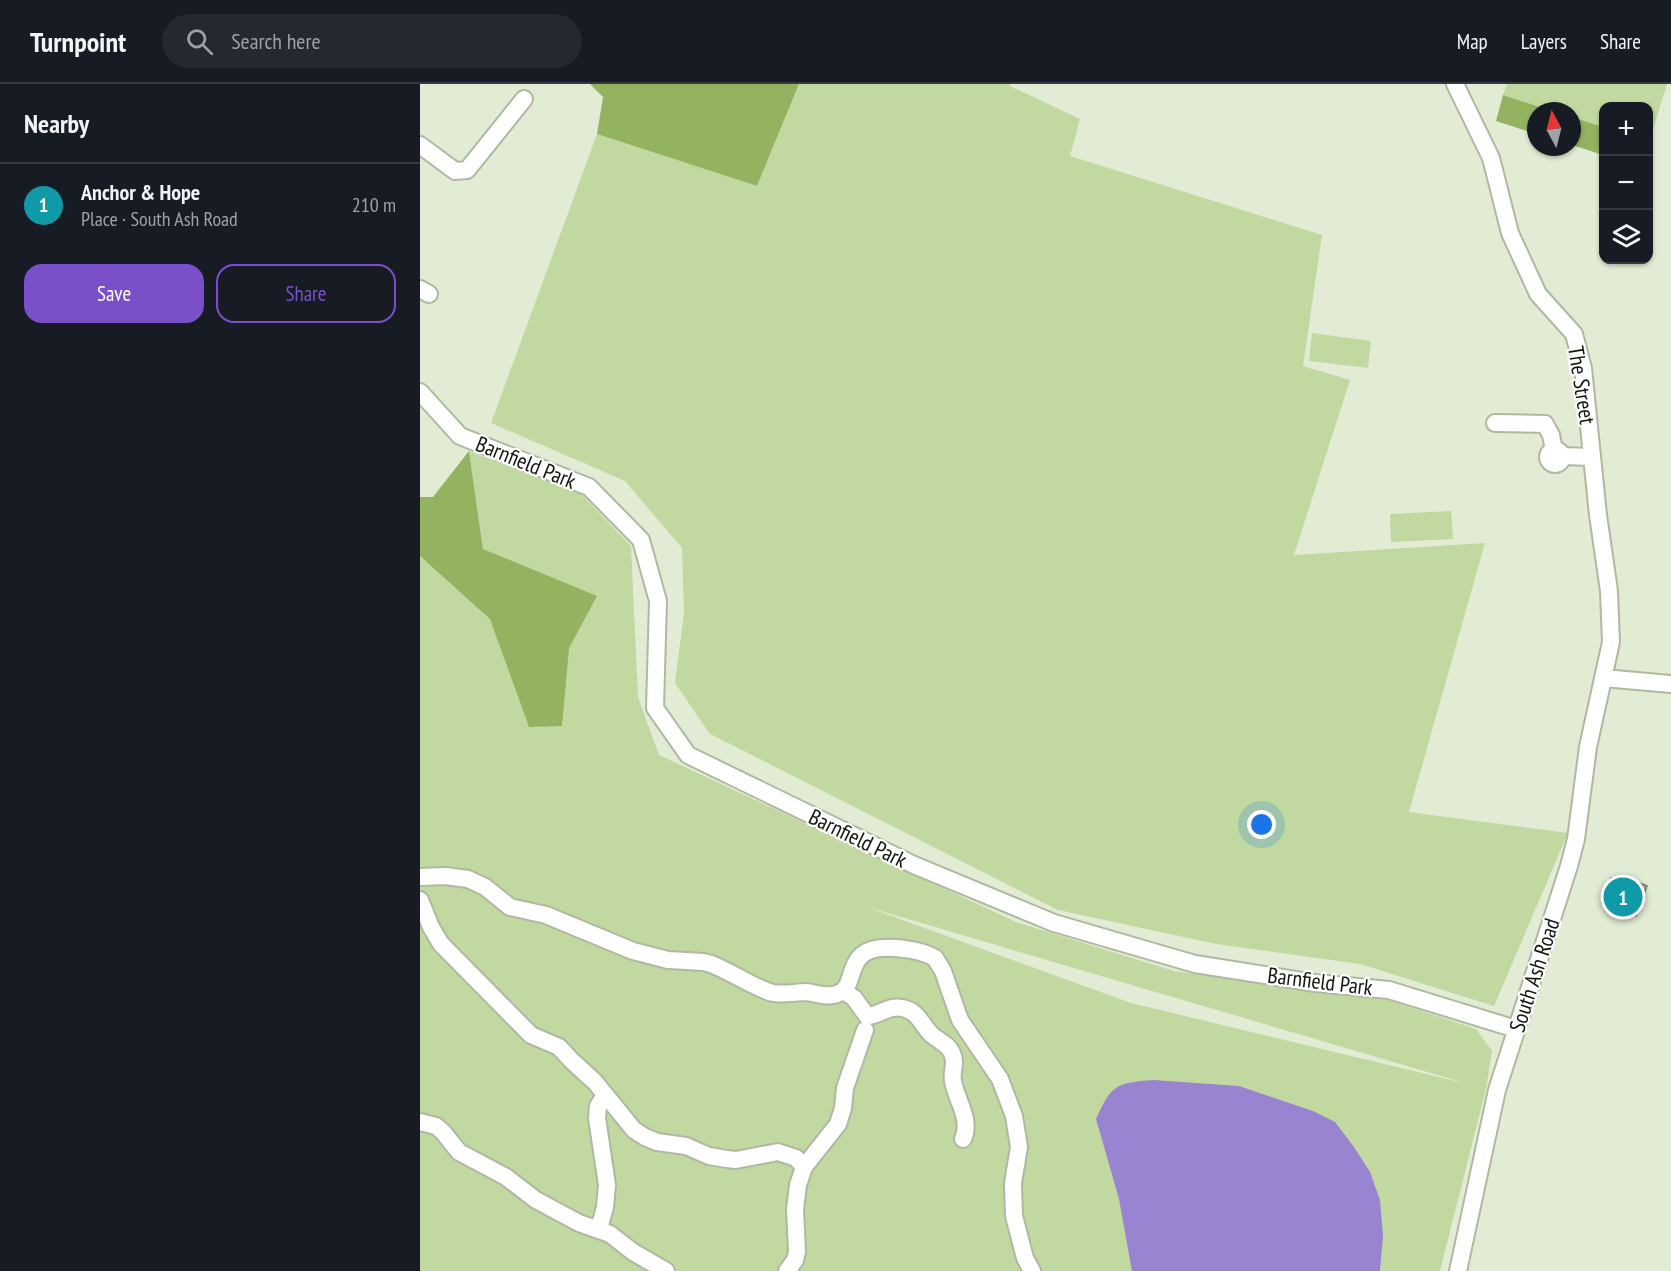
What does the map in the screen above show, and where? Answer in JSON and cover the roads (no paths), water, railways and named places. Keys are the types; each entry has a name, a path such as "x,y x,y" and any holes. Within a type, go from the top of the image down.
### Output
{"street":[{"name":"The Street","path":"1455,84 1491,158 1510,233 1538,294 1574,334 1583,368 1598,515 1609,591 1611,642 1603,678"},
{"path":"420,145 455,171 467,170 524,99"},
{"name":"Barnfield Park","path":"420,392 460,436 589,488 641,540 658,601 655,708 688,754 914,865 1054,922 1196,964 1315,983 1389,990 1516,1029"},
{"path":"1495,423 1545,424 1558,453 1592,457"},
{"path":"1603,678 1671,684"},
{"name":"South Ash Road","path":"1458,1271 1497,1090 1576,838 1588,747 1603,678"},
{"path":"420,877 445,876 477,882 510,907 546,915 633,951 668,960 711,964 771,992 828,996 844,991 859,959 871,950 891,948 920,952 935,958 939,963 960,1020 1000,1079 1014,1116 1019,1146 1014,1183 1014,1216 1025,1258 1032,1271"},
{"path":"420,900 441,944 531,1035 560,1047 595,1082 634,1130 651,1140 686,1146 709,1156 736,1160 778,1152 796,1158 804,1167"},
{"path":"844,991 854,998 867,1016 895,1007 913,1012 930,1034 949,1048 955,1060 953,1083 966,1126 963,1139"},
{"path":"787,1271 795,1260 797,1252 795,1200 804,1167 838,1124 843,1108 845,1088 865,1030"},
{"path":"599,1229 605,1207 607,1185 597,1118 598,1106 605,1095"},
{"path":"420,1122 436,1126 444,1132 459,1152 506,1177 536,1200 569,1218 610,1234 633,1252 666,1271"}],"place":[{"name":"Anchor & Hope","path":"1623,897"}]}
